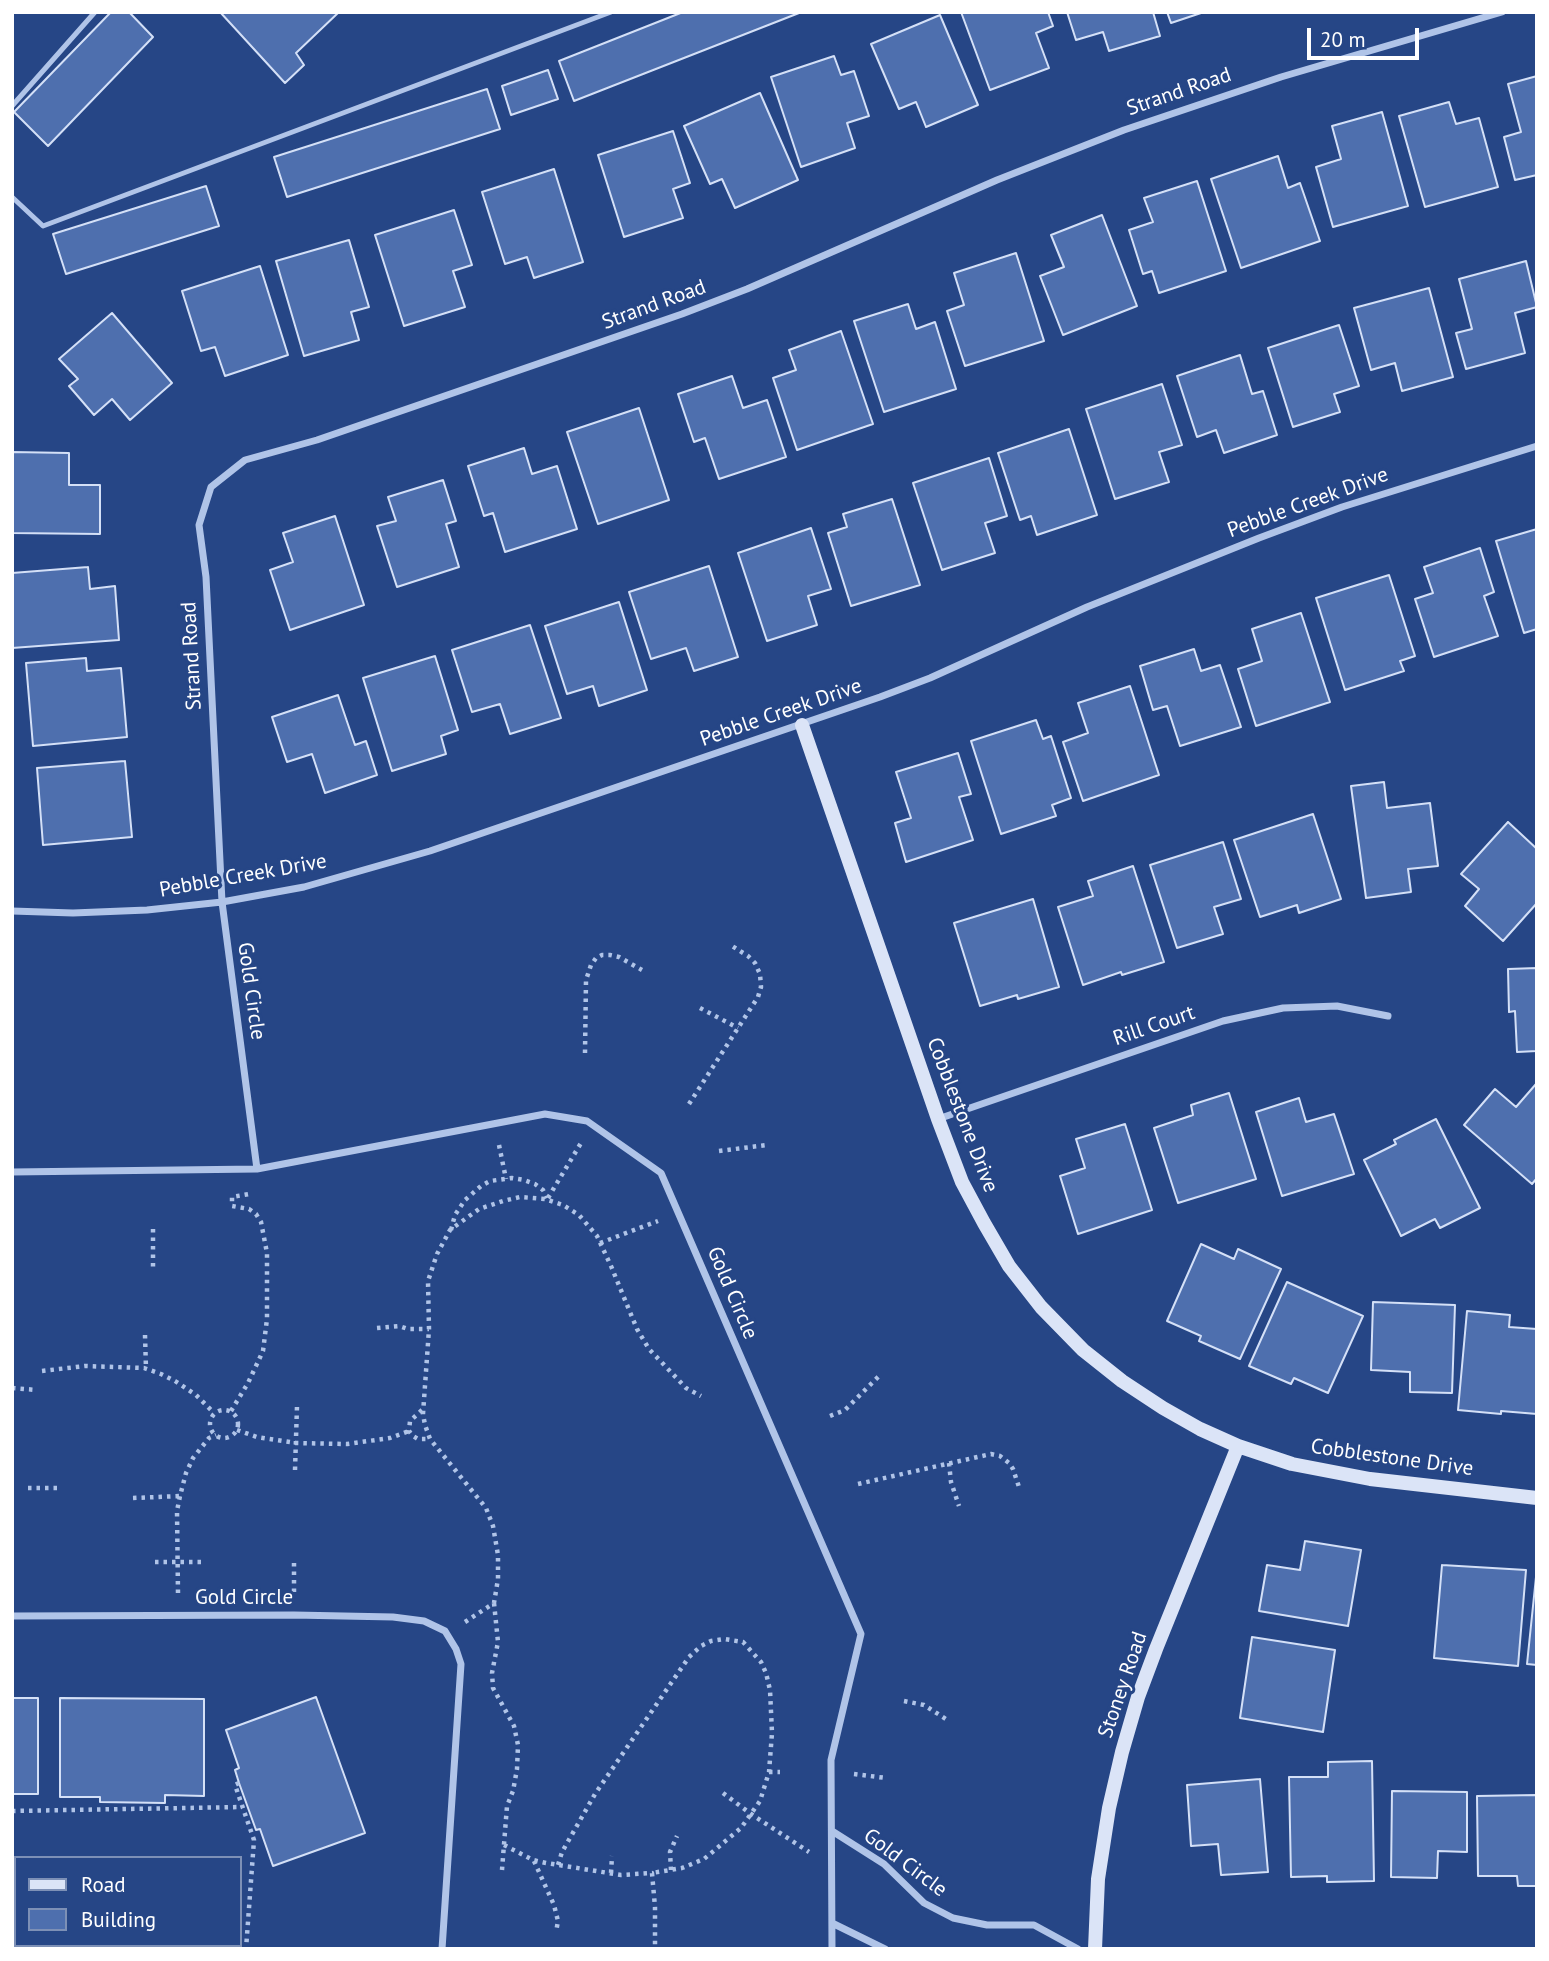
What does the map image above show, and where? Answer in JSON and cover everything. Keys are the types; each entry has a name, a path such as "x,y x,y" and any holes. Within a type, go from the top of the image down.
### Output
{"street":[{"name":"Strand Road","path":"222,902 206,577 199,525 211,487 245,460 330,436 695,309 760,284 997,180 1124,130 1281,77 1502,12"},
{"name":"Pebble Creek Drive","path":"12,911 73,913 147,910 222,902 304,887 430,851 802,725 930,678 1087,607 1342,507 1537,446"},
{"name":"Cobblestone Drive","path":"802,725 962,1182 1009,1266 1041,1307 1083,1350 1122,1381 1200,1429 1238,1446 1292,1464 1370,1479 1537,1498"},
{"name":"Gold Circle","path":"222,902 257,1169"},
{"name":"Rill Court","path":"939,1119 1223,1021 1283,1008 1337,1006 1388,1016"},
{"name":"Gold Circle","path":"12,1172 257,1169 545,1114 587,1121 661,1173 861,1634 831,1760 832,1949"},
{"name":"Stoney Road","path":"1095,1949 1098,1879 1109,1808 1122,1752 1156,1649 1238,1446"},
{"name":"Gold Circle","path":"12,1616 294,1615 393,1618 424,1621 447,1634"},
{"path":"442,1949 461,1664 457,1649 447,1634"},
{"name":"Gold Circle","path":"832,1831 884,1864 924,1903 953,1918 987,1925 1034,1925 1078,1949"},
{"path":"832,1923 885,1949"}],"lane":[{"path":"12,106 95,12"},
{"path":"12,198 43,226 611,12"}],"path":[{"path":"689,1104 758,997 761,987 760,974 755,963 732,946"},
{"path":"585,1053 586,980 591,965 596,958 610,955 620,957 642,970"},
{"path":"700,1008 738,1028"},
{"path":"495,1124 506,1178"},
{"path":"548,1199 592,1124"},
{"path":"719,1151 767,1145"},
{"path":"502,1870 507,1806 517,1769 518,1745 514,1726 493,1688 492,1673 498,1642 494,1603 498,1555 493,1526 486,1508 430,1439 425,1425 423,1410 429,1329 428,1281 455,1215 465,1200 481,1186 506,1178 524,1180 543,1190 548,1199"},
{"path":"231,1411 263,1350 267,1320 267,1253 261,1222 249,1209 232,1206 232,1198 257,1193"},
{"path":"450,1230 479,1209 520,1197 548,1199 579,1215 597,1236 637,1329 649,1349 686,1388 701,1396"},
{"path":"600,1243 679,1213"},
{"path":"153,1229 153,1268"},
{"path":"377,1328 400,1326 408,1329 429,1329"},
{"path":"145,1335 146,1369"},
{"path":"42,1371 106,1366 146,1369 175,1381 196,1395 214,1413"},
{"path":"830,1416 845,1410 878,1376"},
{"path":"12,1388 37,1390"},
{"path":"295,1471 297,1406"},
{"path":"220,1410 231,1411 238,1420 237,1430 230,1437 216,1436 210,1428 214,1413 220,1410"},
{"path":"423,1410 410,1421 409,1431 418,1439 430,1439"},
{"path":"237,1430 257,1437 296,1443 347,1444 390,1438 409,1431"},
{"path":"178,1616 177,1511 180,1496 192,1458 209,1438 216,1436"},
{"path":"858,1484 986,1455 1004,1458 1013,1469 1020,1487"},
{"path":"949,1463 951,1482 959,1506"},
{"path":"28,1488 57,1488"},
{"path":"132,1498 180,1496"},
{"path":"155,1562 204,1562"},
{"path":"294,1563 294,1615"},
{"path":"447,1634 494,1603"},
{"path":"504,1845 533,1860 558,1865 621,1875 652,1873 695,1864 741,1828 760,1801 769,1772 772,1711 766,1673 761,1662 743,1642 724,1639 701,1646 689,1657 595,1794 562,1852 558,1865"},
{"path":"904,1701 923,1705 949,1721"},
{"path":"769,1772 780,1772"},
{"path":"854,1774 886,1777"},
{"path":"239,1783 235,1785 254,1840 246,1949"},
{"path":"723,1793 832,1867"},
{"path":"12,1811 242,1807"},
{"path":"671,1870 670,1852 677,1836"},
{"path":"611,1873 612,1856"},
{"path":"533,1860 554,1905 558,1921 556,1932"},
{"path":"652,1873 655,1949"}],"building":[{"path":"111,12 129,12 153,37 48,146 14,112"},
{"path":"220,12 339,12 296,53 304,65 285,83"},
{"path":"683,12 799,13 574,101 559,61"},
{"path":"961,12 1048,12 1053,26 1036,33 1049,68 990,90"},
{"path":"1067,12 1153,12 1160,36 1109,51 1103,32 1076,40"},
{"path":"1167,12 1204,12 1171,23"},
{"path":"940,15 978,105 926,127 916,102 899,109 871,44"},
{"path":"834,56 841,75 854,71 869,116 847,123 855,148 801,167 771,77"},
{"path":"548,70 558,99 511,115 502,86"},
{"path":"1537,76 1537,175 1515,180 1504,137 1521,132 1508,84"},
{"path":"487,89 500,129 287,197 274,157"},
{"path":"760,93 798,180 735,208 722,179 710,184 684,126"},
{"path":"1449,102 1456,124 1479,118 1498,187 1425,207 1399,116"},
{"path":"1382,112 1408,206 1333,227 1316,167 1341,159 1332,126"},
{"path":"673,131 690,183 673,189 683,218 624,237 598,155"},
{"path":"1278,156 1288,188 1300,183 1320,241 1241,268 1211,179"},
{"path":"554,169 583,262 534,278 527,257 505,264 482,192"},
{"path":"1197,181 1226,271 1159,293 1152,271 1143,274 1129,230 1153,222 1144,198"},
{"path":"206,186 219,226 66,274 53,234"},
{"path":"454,210 472,265 453,271 465,307 404,326 375,235"},
{"path":"1102,215 1137,306 1063,335 1040,276 1064,267 1051,235"},
{"path":"349,240 369,307 351,312 359,340 304,356 276,261"},
{"path":"1016,253 1044,341 965,366 947,311 964,305 954,273"},
{"path":"1526,261 1537,307 1515,313 1525,353 1466,369 1456,333 1472,329 1459,279"},
{"path":"260,266 288,355 225,376 215,347 201,351 182,291"},
{"path":"1429,288 1453,377 1402,391 1395,363 1371,370 1354,308"},
{"path":"908,304 916,329 935,322 956,389 884,412 854,321"},
{"path":"112,313 172,383 130,420 112,399 94,415 69,386 78,379 59,359"},
{"path":"1339,325 1359,386 1334,394 1340,412 1293,427 1268,348"},
{"path":"841,331 873,424 797,450 773,378 796,370 789,350"},
{"path":"1240,355 1252,394 1263,391 1277,435 1224,453 1216,430 1197,437 1177,376"},
{"path":"732,376 743,408 767,400 786,457 719,479 705,438 694,442 678,394"},
{"path":"1162,384 1182,445 1159,452 1169,482 1115,499 1086,409"},
{"path":"639,408 669,500 598,524 567,432"},
{"path":"1069,429 1097,515 1037,535 1031,516 1020,520 998,453"},
{"path":"524,448 532,474 557,466 577,529 505,552 493,513 484,516 468,466"},
{"path":"12,452 69,453 69,485 100,485 100,534 12,533"},
{"path":"989,458 1007,516 985,523 995,553 942,570 913,483"},
{"path":"443,480 456,521 446,524 459,567 397,587 377,526 396,521 388,497"},
{"path":"892,499 920,585 851,606 828,533 847,527 843,514"},
{"path":"335,516 364,605 290,630 270,570 293,562 283,533"},
{"path":"811,528 831,589 808,596 817,625 767,641 738,553"},
{"path":"1537,529 1537,629 1524,633 1496,541"},
{"path":"1480,548 1494,592 1484,596 1498,636 1434,657 1415,599 1433,593 1424,567"},
{"path":"709,566 738,657 694,671 686,648 651,659 629,592"},
{"path":"88,567 90,589 115,586 119,640 12,648 12,573"},
{"path":"1389,575 1415,656 1400,661 1404,671 1345,690 1316,598"},
{"path":"619,602 647,690 599,706 593,686 567,694 545,626"},
{"path":"1301,613 1330,702 1256,726 1238,669 1262,661 1252,629"},
{"path":"530,625 561,718 510,734 500,704 472,712 452,650"},
{"path":"1194,649 1201,671 1220,665 1241,727 1180,746 1167,706 1153,710 1140,666"},
{"path":"435,656 458,730 441,736 446,754 392,771 363,678"},
{"path":"86,658 87,671 121,668 127,737 33,746 26,663"},
{"path":"1130,686 1159,775 1083,801 1063,742 1088,733 1078,703"},
{"path":"338,695 355,745 366,741 377,775 325,793 312,754 287,762 272,717"},
{"path":"1036,720 1043,739 1051,736 1071,798 1052,805 1056,816 1001,834 971,741"},
{"path":"958,753 971,794 959,797 973,840 906,862 895,823 911,818 896,772"},
{"path":"125,761 132,837 43,845 37,768"},
{"path":"1384,782 1387,808 1430,803 1438,866 1408,869 1411,892 1366,898 1351,786"},
{"path":"1313,814 1341,899 1299,913 1297,905 1260,917 1234,840"},
{"path":"1508,822 1537,849 1537,903 1503,941 1465,906 1479,889 1461,874"},
{"path":"1223,842 1241,899 1214,907 1223,934 1177,948 1150,865"},
{"path":"1133,866 1164,962 1122,975 1121,972 1083,985 1058,907 1093,896 1088,881"},
{"path":"1033,899 1059,987 980,1006 954,923"},
{"path":"1537,968 1537,1051 1517,1052 1515,1011 1509,1012 1508,969"},
{"path":"1536,1084 1537,1178 1532,1184 1464,1125 1495,1089 1516,1107"},
{"path":"1229,1093 1256,1179 1178,1203 1154,1128 1193,1115 1191,1105"},
{"path":"1299,1098 1306,1122 1334,1114 1354,1174 1282,1196 1256,1112"},
{"path":"1436,1119 1480,1208 1440,1228 1435,1219 1401,1236 1364,1160 1396,1144 1394,1140"},
{"path":"1125,1124 1152,1210 1078,1234 1060,1176 1085,1168 1076,1139"},
{"path":"1201,1244 1234,1259 1238,1249 1281,1269 1240,1359 1199,1341 1201,1336 1167,1321"},
{"path":"1287,1282 1363,1316 1328,1393 1294,1378 1291,1384 1249,1366"},
{"path":"1373,1302 1455,1305 1452,1393 1410,1392 1410,1372 1371,1370"},
{"path":"1467,1311 1510,1315 1509,1327 1537,1329 1537,1414 1458,1410"},
{"path":"1305,1541 1361,1550 1348,1626 1259,1611 1267,1565 1300,1570"},
{"path":"1442,1565 1526,1570 1518,1666 1434,1658"},
{"path":"1537,1577 1537,1665 1527,1664"},
{"path":"1252,1637 1335,1650 1323,1732 1240,1718"},
{"path":"316,1697 365,1833 273,1866 239,1783 235,1770 239,1768 226,1730"},
{"path":"12,1698 38,1698 38,1794 12,1794"},
{"path":"60,1698 204,1699 204,1796 165,1795 165,1803 100,1802 100,1797 60,1797"},
{"path":"1372,1761 1374,1881 1327,1882 1327,1876 1291,1877 1289,1777 1328,1777 1328,1762"},
{"path":"1260,1779 1268,1872 1221,1875 1218,1844 1191,1846 1187,1785"},
{"path":"1392,1791 1467,1792 1467,1852 1438,1851 1437,1878 1391,1877"},
{"path":"1537,1795 1537,1886 1518,1886 1517,1876 1478,1876 1477,1796"}]}
